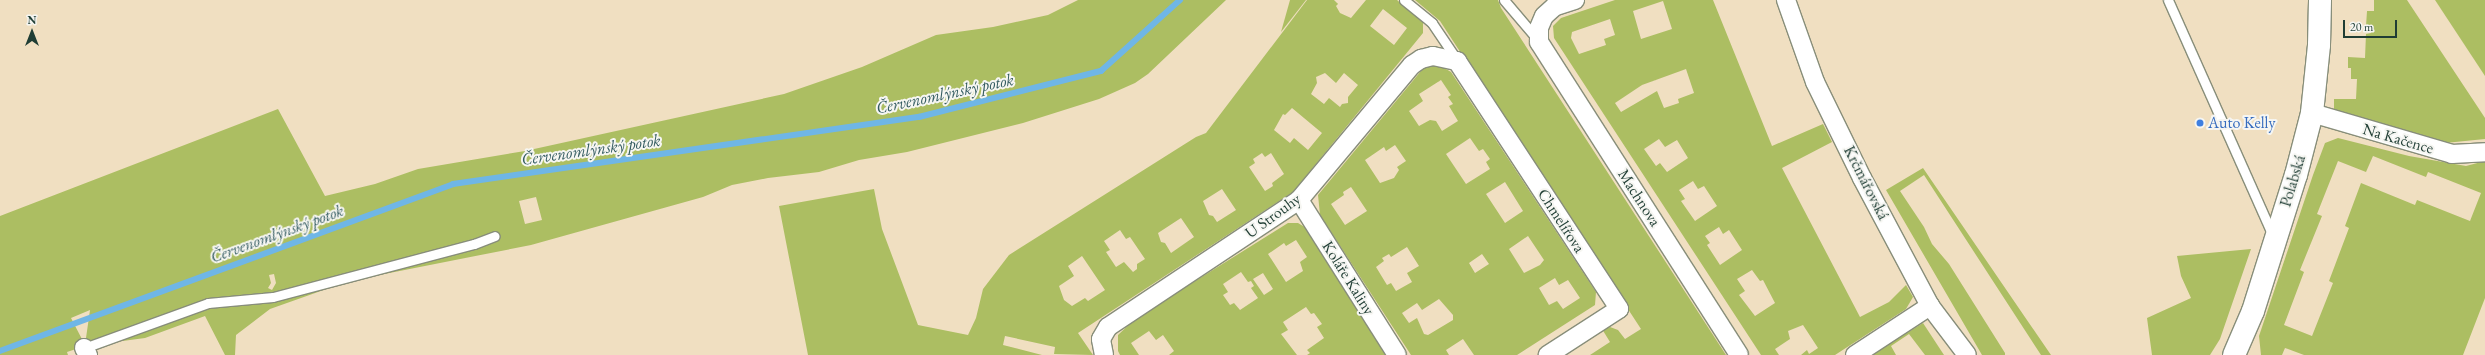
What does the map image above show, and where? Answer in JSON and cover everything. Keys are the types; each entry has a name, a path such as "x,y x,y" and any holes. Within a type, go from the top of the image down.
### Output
{"street":[{"path":"1539,42 1539,28 1544,16 1554,7 1575,0"},
{"name":"Krčmářovská","path":"1786,0 1815,82 1862,178 1930,306 1967,355"},
{"name":"Polabská","path":"2234,355 2253,311 2274,239 2296,174 2312,113 2317,78 2320,0"},
{"name":"Machnova","path":"1539,42 1739,355"},
{"name":"U Strouhy","path":"1104,355 1101,339 1108,326 1299,200 1412,65 1421,59 1433,56 1457,61"},
{"name":"Chmelířova","path":"1457,61 1619,309 1548,355"},
{"name":"Na Kačence","path":"2312,113 2452,154 2485,152"},
{"name":"Koláře Kaliny","path":"1299,200 1397,355"},
{"path":"1855,355 1930,306"}],"lane":[{"path":"1404,0 1432,23 1457,61"},
{"path":"1504,0 1539,42"},
{"path":"2168,0 2274,239"},
{"path":"86,351 208,303 273,297 474,244 496,236"}],"green space":[{"path":"1078,0 1226,0 1148,74 1135,83 1099,99 1023,123 907,152 859,160 819,172 768,178 732,185 703,197 531,245 349,281 270,309 236,335 235,355 225,355 205,316 145,338 85,346 67,352 68,355 0,355 0,216 278,109 325,196 375,184 418,169 525,151 784,94 862,67 936,35 993,27 1048,15","holes":["536,197 542,220 525,224 519,201","274,274 276,283 272,290 268,288 271,283 269,275","90,310 85,345 71,318"]},
{"path":"1290,0 1306,0 1281,32"},
{"path":"1307,0 1334,0 1338,4 1336,6 1340,13 1351,18 1366,0 1397,0 1423,22 1423,33 1293,192 1078,333 1093,355 1054,354 1055,347 1005,336 1003,345 1042,355 808,355 779,206 874,189 882,229 918,325 968,335 976,318 983,289 1009,255 1196,137 1206,133","holes":["1383,9 1407,28 1394,45 1370,26","1325,73 1336,83 1344,73 1358,85 1348,97 1348,103 1342,104 1340,107 1329,98 1324,104 1311,94 1317,83 1316,77","1292,108 1322,133 1308,150 1294,138 1290,143 1274,130 1283,114 1285,115","1262,153 1265,157 1271,153 1284,174 1272,183 1273,186 1265,191 1249,167 1255,163 1253,159","1222,189 1236,210 1217,222 1213,216 1209,215 1203,201","1181,218 1194,237 1171,253 1165,243 1161,242 1158,233","1120,230 1126,239 1130,237 1145,259 1137,264 1137,269 1133,272 1124,262 1116,267 1106,252 1110,250 1104,241","1082,256 1105,290 1088,301 1085,298 1072,306 1064,300 1059,286 1074,276 1068,266"]},
{"path":"1415,0 1498,0 1501,8 1726,355 1590,355 1610,342 1602,329 1610,327 1618,330 1625,339 1641,329 1440,21"},
{"path":"1615,0 1713,0 1772,146 1823,124 1832,142 1782,168 1860,317 1889,302 1906,285 1913,297 1906,309 1835,355 1801,355 1807,350 1809,354 1818,348 1803,325 1788,331 1790,339 1775,349 1779,355 1761,355 1554,38 1553,26 1561,18","holes":["1663,1 1672,29 1641,39 1633,11","1610,19 1615,35 1604,39 1606,45 1579,54 1571,38 1572,32","1686,69 1694,93 1678,99 1679,103 1664,108 1657,91 1621,112 1615,103 1642,85","1659,139 1665,147 1677,140 1688,158 1667,172 1660,163 1656,166 1644,149","1693,181 1698,189 1704,186 1717,206 1695,221 1681,201 1685,199 1679,190","1719,227 1723,234 1729,230 1742,250 1720,265 1707,245 1710,243 1705,236","1752,270 1760,281 1763,280 1775,303 1755,316 1739,295 1745,291 1737,279"]},
{"path":"2374,0 2407,0 2485,118 2485,139 2445,143 2334,110 2334,99 2356,99 2357,79 2351,79 2351,68 2348,68 2348,57 2365,58 2366,34 2371,33 2371,26 2366,26 2367,11 2374,11"},
{"path":"2435,0 2485,0 2485,76"},
{"path":"1429,65 1441,66 1451,72 1596,292 1595,305 1517,355 1474,355 1463,339 1446,350 1449,355 1411,355 1320,215 1318,195 1421,71","holes":["1441,80 1451,95 1448,97 1453,104 1449,106 1458,121 1442,131 1436,121 1430,120 1419,126 1409,111 1423,101 1419,94","1470,138 1479,151 1483,149 1490,159 1486,162 1490,169 1466,184 1446,154","1395,145 1406,161 1397,167 1399,170 1394,178 1380,183 1365,160 1384,147 1386,151","1505,182 1523,211 1505,223 1486,194","1351,187 1367,211 1345,225 1331,204 1344,195 1343,192","1528,236 1544,260 1540,265 1524,273 1509,249","1407,247 1419,266 1407,273 1412,282 1396,291 1391,283 1387,285 1376,267 1384,261 1382,258 1389,254 1391,257","1482,254 1489,264 1475,273 1469,263","1555,278 1559,285 1568,280 1580,298 1563,309 1557,301 1549,305 1539,288","1439,299 1453,315 1453,320 1428,335 1424,334 1417,318 1409,323 1402,313 1417,303 1422,310"]},
{"path":"2338,138 2409,156 2466,166 2485,161 2485,298 2463,355 2304,355 2285,348 2282,355 2261,355 2259,336 2325,143","holes":["2373,156 2426,177 2428,172 2481,193 2470,221 2417,200 2415,205 2361,183 2345,226 2349,228 2329,281 2333,283 2312,336 2284,325 2304,272 2300,270 2322,216 2317,214 2338,161 2366,172"]},
{"path":"1923,168 2051,355 2041,355 1924,175 1900,191 1924,227 1932,244 1949,264 2005,353 2005,355 1982,355 1886,190"},
{"path":"1288,223 1298,223 1308,229 1391,355 1307,355 1310,353 1307,350 1324,338 1317,327 1322,324 1314,313 1311,314 1306,307 1283,322 1288,330 1281,334 1297,355 1169,355 1174,351 1163,335 1156,340 1149,331 1131,343 1139,355 1120,355 1118,351 1118,335 1136,318","holes":["1296,240 1307,257 1300,262 1303,271 1286,282 1268,254 1284,243 1286,246","1241,272 1248,282 1251,281 1254,286 1251,288 1258,298 1240,310 1234,303 1230,305 1223,295 1228,292 1223,284","1263,273 1273,289 1264,295 1253,279"]},
{"path":"2251,249 2220,339 2210,355 2152,355 2147,318 2191,298 2181,276 2177,256"},
{"path":"1923,323 1944,355 1925,355 1909,334 1891,346 1896,355 1871,355"}],"waterway":[{"name":"Červenomlýnský potok","path":"0,351 453,184 919,117 1101,71 1180,0"}],"place":[{"name":"Auto Kelly","path":"2200,123"}]}
